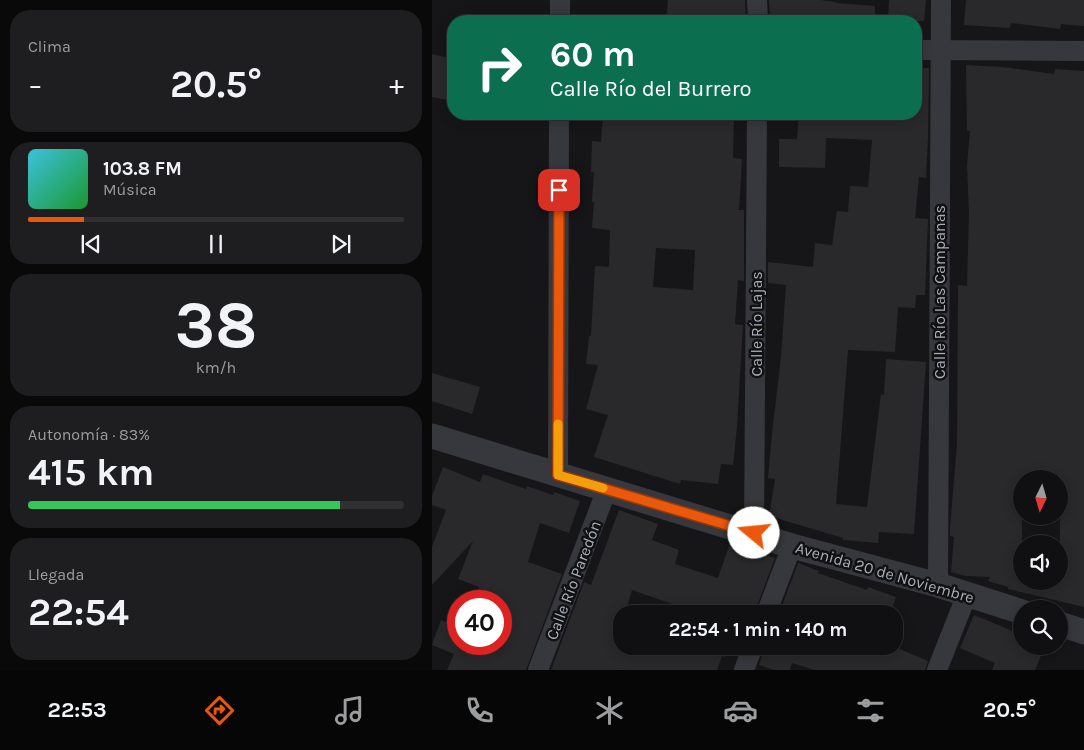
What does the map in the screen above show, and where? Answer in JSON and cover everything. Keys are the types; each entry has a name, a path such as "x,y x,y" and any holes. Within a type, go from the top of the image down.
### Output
{"street":[{"path":"560,0 560,15"},
{"path":"758,0 758,15"},
{"name":"Calle Río Las Campanas","path":"938,585 941,0"},
{"path":"922,50 1084,51"},
{"path":"558,475 559,120"},
{"name":"Calle Río Lajas","path":"754,533 757,120"},
{"name":"Avenida 20 de Noviembre","path":"432,436 792,546 938,585 1013,609"},
{"name":"Calle Río Paredón","path":"538,670 607,489"},
{"path":"769,605 792,546"},
{"path":"937,670 967,594"},
{"path":"1068,627 1084,632"},
{"path":"744,670 750,655"}],"building":[{"path":"668,0 745,0 746,15 667,15"},
{"path":"769,0 820,0 875,6 875,15 770,15"},
{"path":"889,0 926,0 924,21 922,21 922,15 888,15"},
{"path":"966,0 1084,0 1084,26 1061,24 1060,29 1011,23 1010,28 964,25"},
{"path":"432,54 447,58 447,100 432,97"},
{"path":"966,65 1003,67 1054,74 1055,69 1084,71 1084,607 1068,603 1068,600 1054,600 1008,589 1008,587 988,581 990,577 966,576 951,572 954,537 950,536 950,528 957,444 958,285 967,286 969,213 967,165 970,131 967,131","holes":["1013,470 1068,470 1068,525 1060,525 1060,535 1068,535 1068,590 1013,590 1013,535 1022,535 1022,525 1013,525"]},
{"path":"922,68 929,68 926,178 919,177 915,218 928,219 925,295 916,295 915,308 898,307 895,352 848,350 836,504 867,507 881,394 884,395 886,359 926,362 914,534 879,532 878,543 843,540 843,538 769,516 775,479 768,478 781,357 786,285 768,283 768,262 813,267 815,243 832,245 837,211 848,212 850,186 868,187 872,140 826,138 825,168 779,167 779,139 797,139 799,120 922,120"},
{"path":"603,120 734,120 733,158 742,159 739,210 744,210 744,281 738,280 735,324 743,325 733,465 721,464 718,484 681,480 680,484 594,457 608,415 586,409 598,365 586,364 589,336 591,336 595,266 609,267 610,230 592,228 594,172 591,172 592,141 601,142","holes":["656,248 695,250 693,290 653,287"]},
{"path":"432,373 480,387 472,414 432,401"},
{"path":"443,467 480,482 483,474 526,489 527,486 553,495 554,492 580,501 569,533 540,523 528,562 562,574 526,670 447,670 454,655 512,655 512,590 478,590 479,587 458,579 473,541 432,585 432,547 446,510 432,505 432,496"},
{"path":"619,510 658,524 652,540 679,550 675,564 718,578 730,543 775,558 757,605 675,605 632,590 628,605 613,605 613,655 726,655 725,657 722,656 717,670 551,670 584,582 591,585"},
{"path":"798,563 819,571 818,573 867,590 868,587 896,597 893,605 782,605"},
{"path":"974,615 1013,631 1013,655 1041,655 1035,670 992,670 995,663 960,648"},
{"path":"441,620 447,622 447,651 432,645"},
{"path":"903,650 928,661 925,670 814,670 792,663 790,670 774,670 759,665 762,655 903,655"}],"slow traffic":[{"path":"558,424 558,475 603,488"}],"route":[{"path":"559,190 558,475 754,533"}]}
